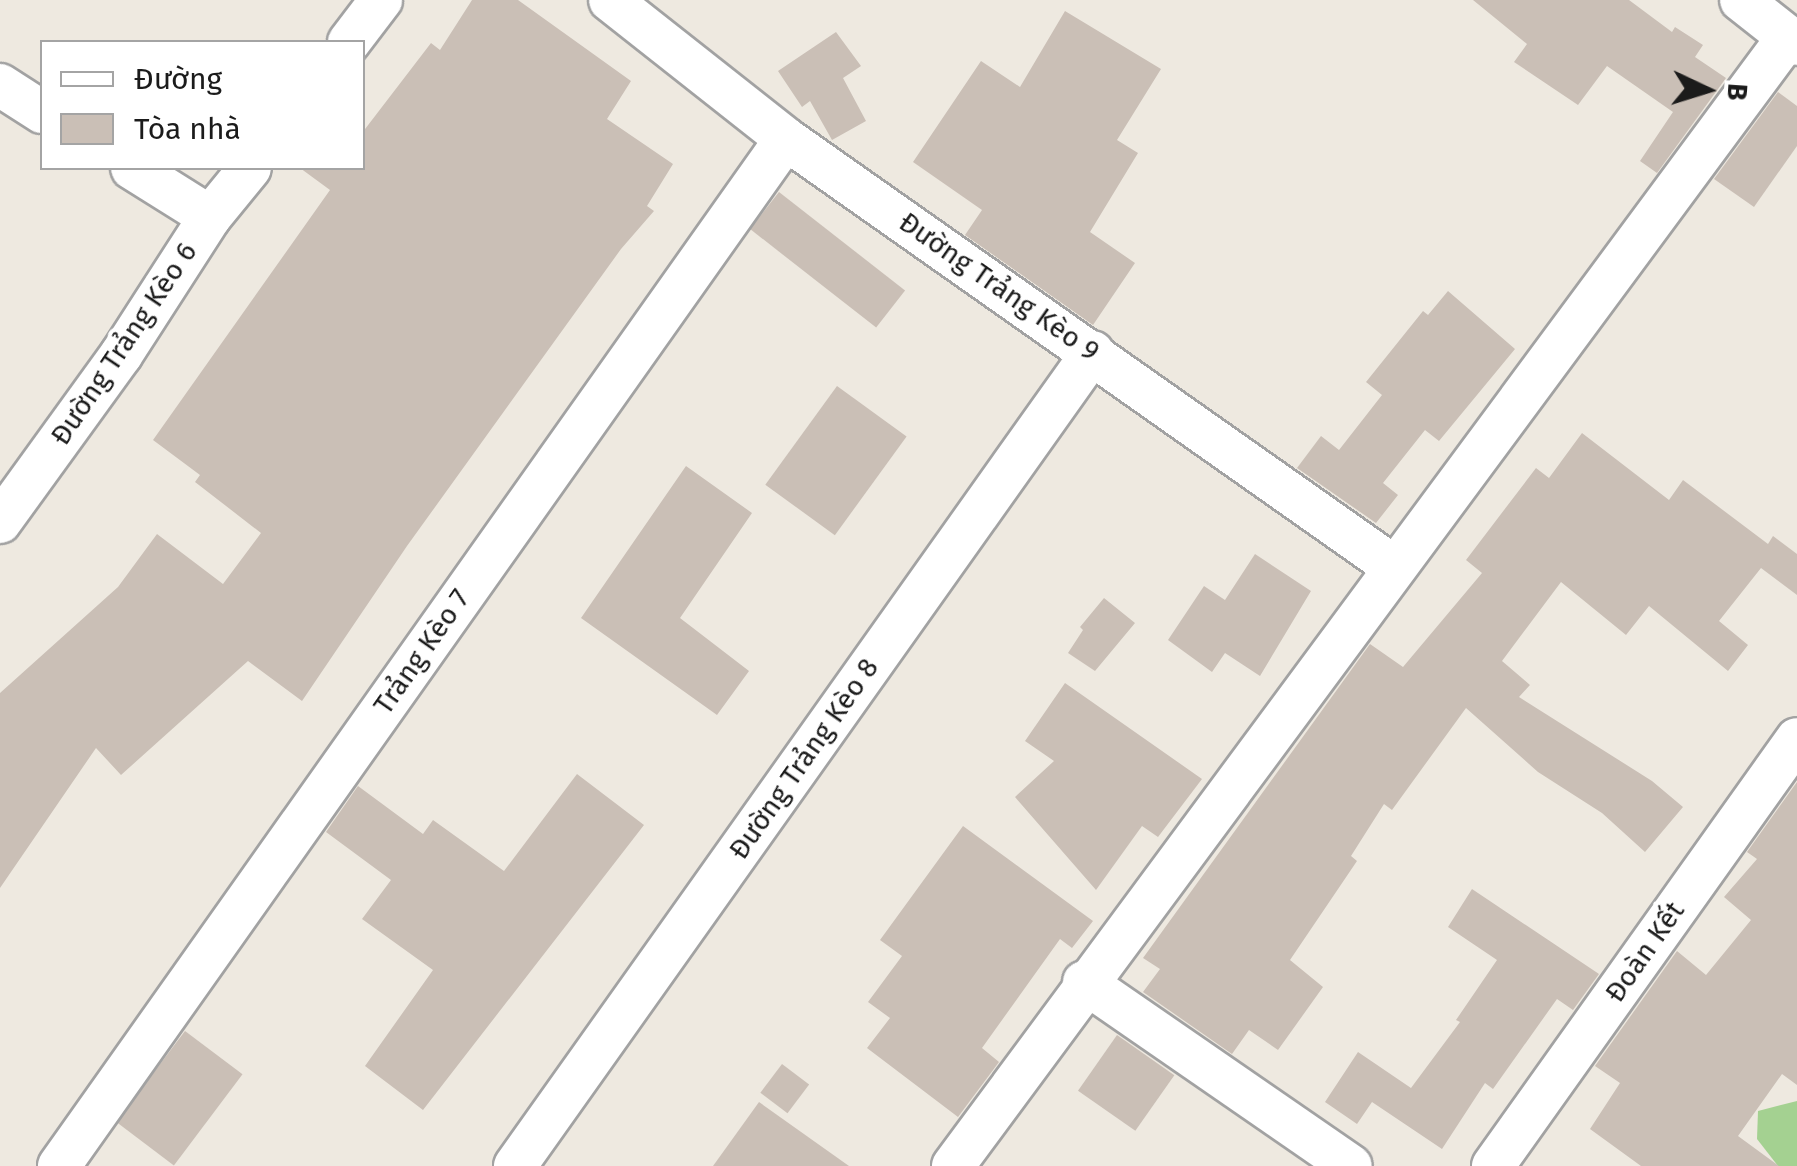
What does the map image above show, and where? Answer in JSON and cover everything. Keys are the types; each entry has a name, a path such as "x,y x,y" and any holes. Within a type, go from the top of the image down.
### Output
{"street":[{"path":"351,40 381,0"},
{"name":"Đường Trảng Kèo 9","path":"610,0 786,138 1394,567"},
{"path":"952,1166 1084,982 1792,40 1742,0"},
{"path":"0,85 40,111"},
{"name":"Trảng Kèo 7","path":"58,1166 786,138"},
{"path":"135,170 210,217"},
{"name":"Đường Trảng Kèo 6","path":"0,522 121,355 210,217 248,170"},
{"name":"Đường Trảng Kèo 8","path":"515,1166 1093,352"},
{"name":"Đoàn Kết","path":"1493,1166 1797,739"},
{"path":"1084,982 1351,1166"}],"green space":[{"path":"1797,1101 1797,1166 1778,1166 1757,1139 1758,1111"}],"building":[{"path":"472,0 518,0 631,81 607,119 673,164 647,206 654,211 621,249 407,546 302,701 248,661 121,775 96,748 0,888 0,693 118,587 157,534 223,584 261,533 195,482 200,475 153,440 330,190 303,170 365,170 365,129 431,43 440,50"},
{"path":"1473,0 1629,0 1672,32 1675,27 1703,45 1695,57 1726,78 1657,173 1640,161 1673,112 1607,66 1578,105 1514,62 1527,44"},
{"path":"1065,11 1161,69 1117,140 1138,153 1090,232 1135,263 1093,325 965,235 982,210 913,162 981,61 1020,87"},
{"path":"836,32 861,66 843,78 866,121 832,140 810,101 802,107 778,71"},
{"path":"1778,92 1797,106 1797,146 1754,207 1714,179"},
{"path":"779,192 905,291 876,328 750,229"},
{"path":"1448,291 1515,349 1439,441 1425,430 1383,483 1398,495 1376,523 1297,468 1321,436 1339,450 1382,395 1366,382 1423,311 1428,315"},
{"path":"837,386 907,437 835,535 765,485"},
{"path":"1582,433 1669,500 1683,480 1768,544 1773,536 1797,554 1797,595 1761,568 1719,621 1748,645 1728,671 1649,606 1626,635 1561,582 1502,661 1530,685 1519,697 1652,781 1683,807 1645,852 1602,813 1538,772 1466,708 1392,810 1384,804 1351,856 1357,861 1290,960 1323,987 1278,1050 1249,1030 1232,1054 1143,992 1160,969 1143,958 1370,644 1403,667 1482,573 1466,560 1536,468 1549,478"},
{"path":"686,466 752,513 680,618 749,671 717,715 581,618"},
{"path":"1255,554 1311,591 1260,676 1225,653 1212,672 1168,640 1204,586 1225,600"},
{"path":"1104,598 1135,623 1095,671 1068,653 1083,630 1080,627"},
{"path":"1065,683 1202,779 1158,837 1142,826 1096,890 1015,797 1054,761 1025,741"},
{"path":"577,774 644,825 423,1110 365,1066 433,970 362,919 391,880 326,832 358,786 423,834 433,820 504,871"},
{"path":"1797,782 1797,1085 1782,1074 1738,1136 1779,1166 1641,1166 1590,1129 1620,1083 1595,1066 1677,951 1706,975 1751,920 1724,897 1757,859 1747,852"},
{"path":"963,826 1093,921 1072,948 1060,939 982,1048 999,1062 958,1117 867,1048 890,1018 868,1002 902,956 880,940"},
{"path":"1472,889 1599,974 1573,1010 1557,999 1493,1089 1485,1083 1442,1149 1372,1102 1357,1124 1325,1102 1358,1052 1411,1088 1460,1022 1456,1020 1497,960 1448,927"},
{"path":"185,1031 243,1074 174,1165 116,1122"},
{"path":"1117,1035 1174,1075 1135,1131 1078,1091"},
{"path":"782,1064 809,1084 787,1113 760,1093"},
{"path":"759,1102 849,1166 713,1166"}]}
